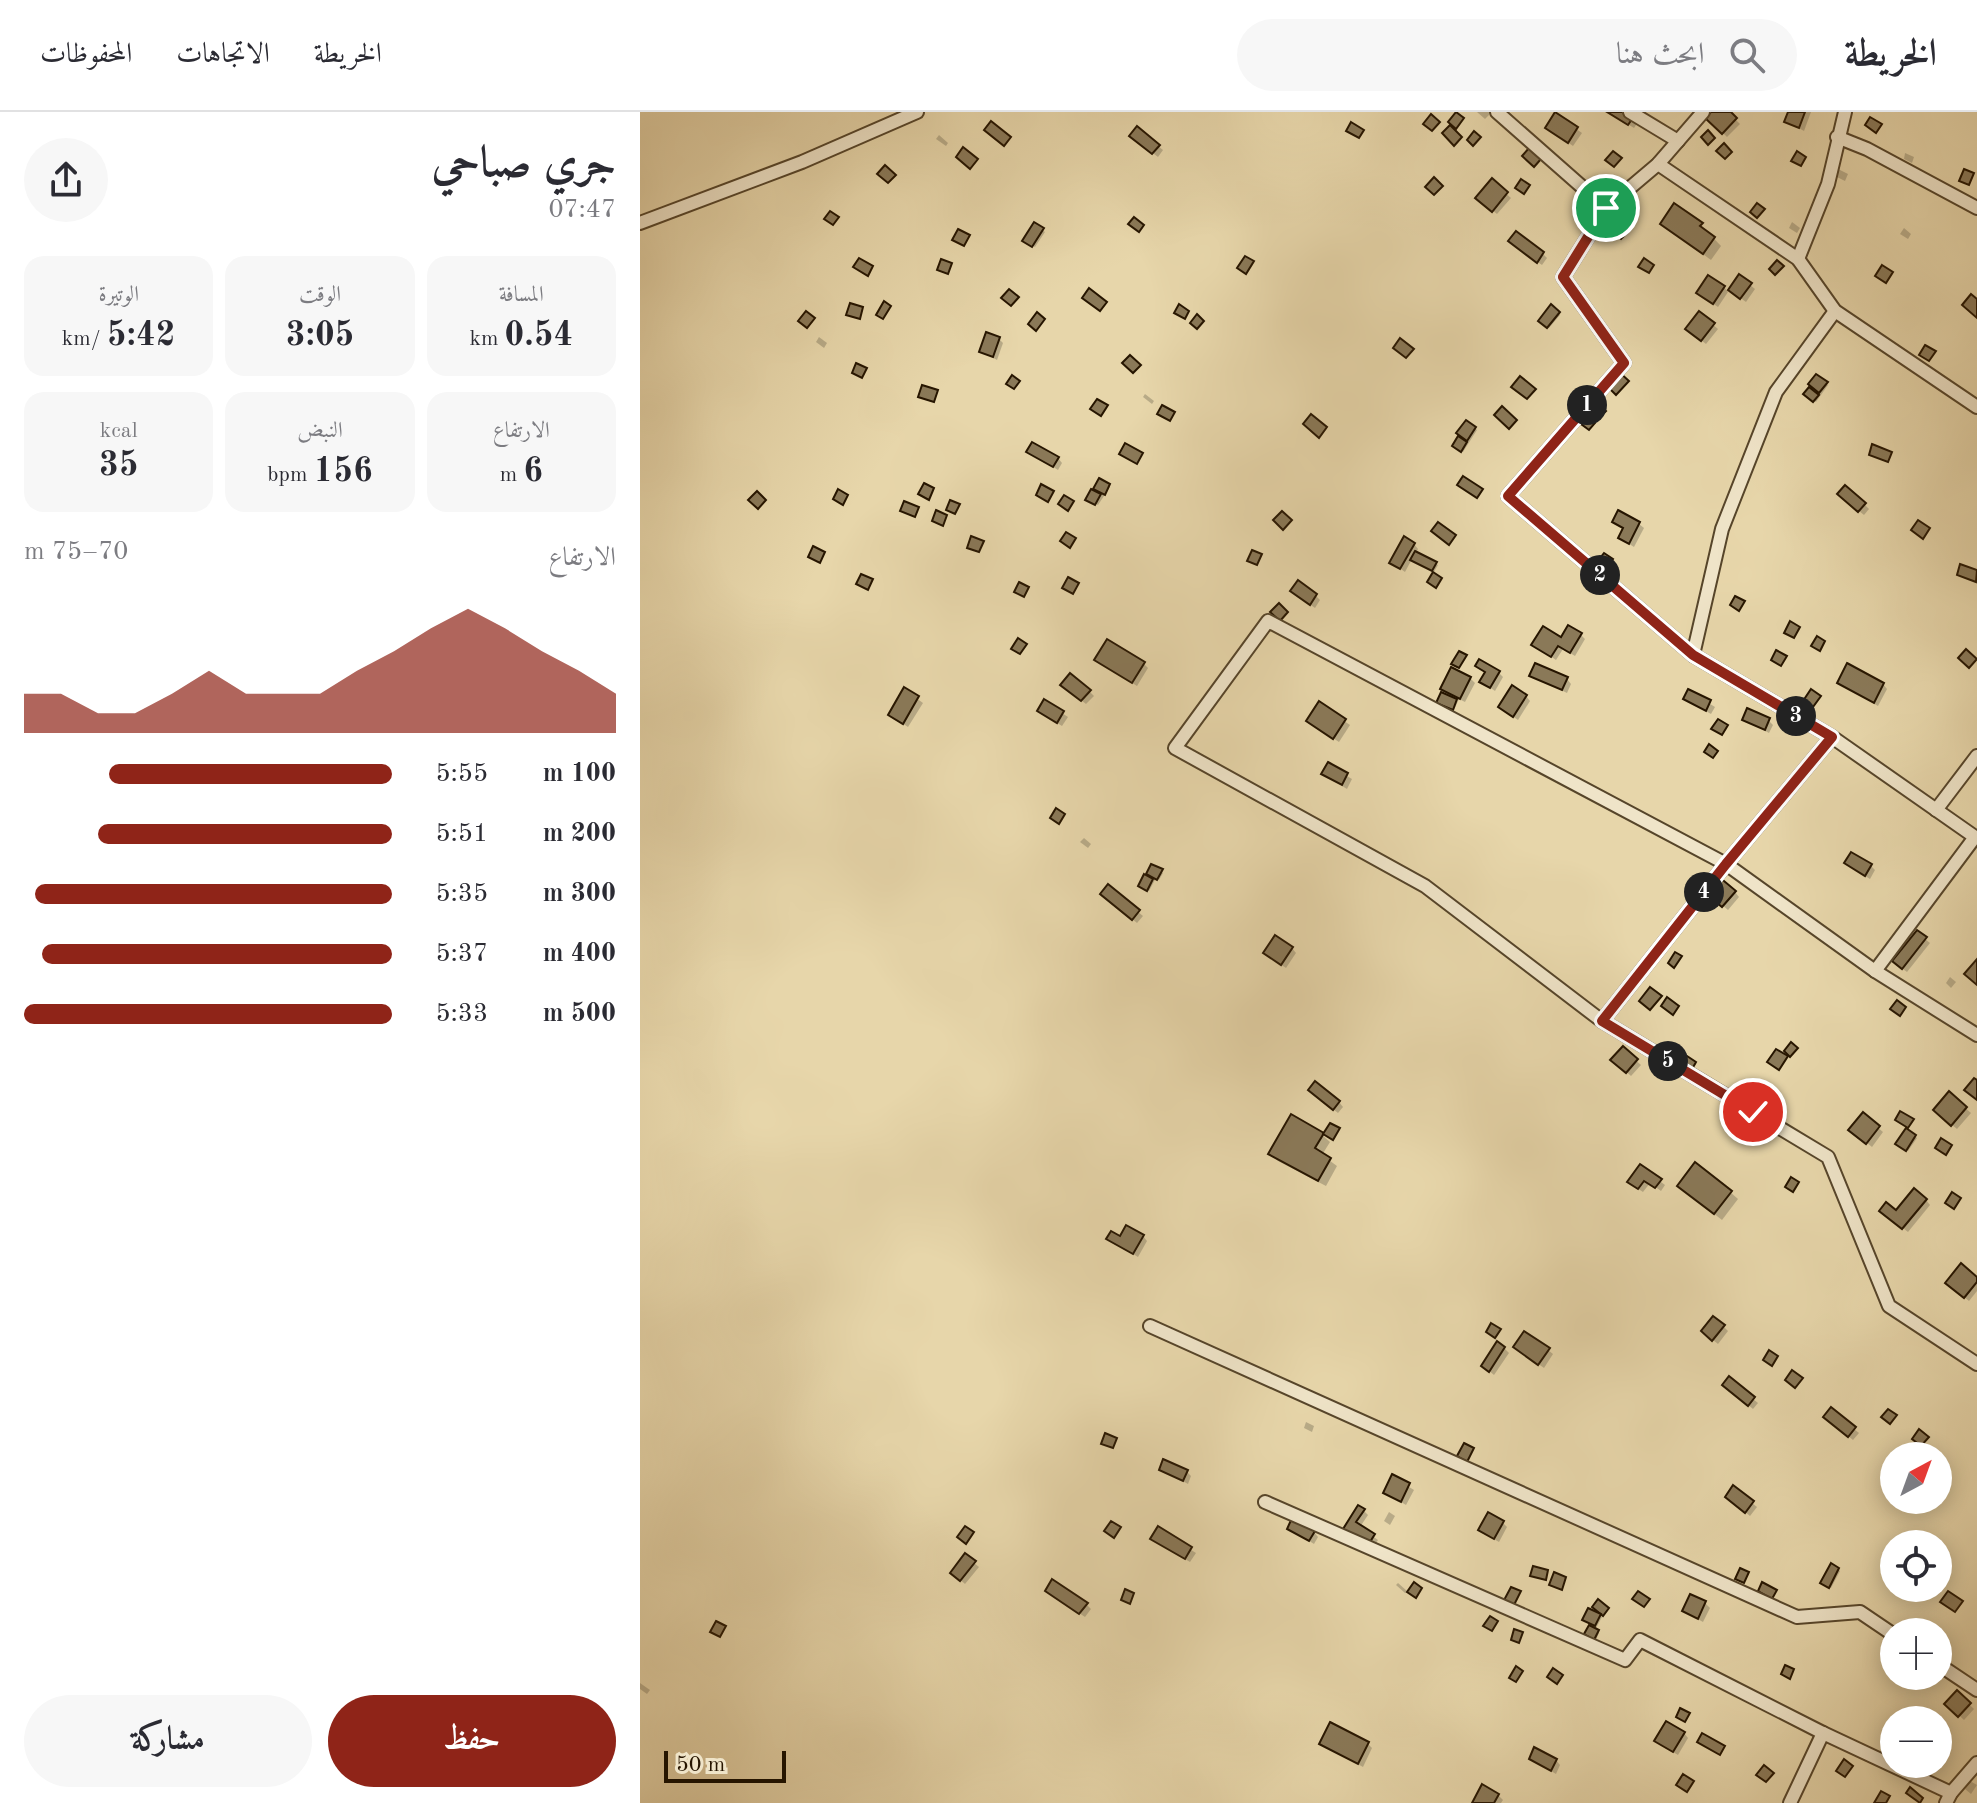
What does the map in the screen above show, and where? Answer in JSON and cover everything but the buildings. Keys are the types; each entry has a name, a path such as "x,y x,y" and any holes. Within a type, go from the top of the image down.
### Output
{"street":[{"path":"640,223 802,162 917,112"},
{"path":"1497,112 1606,208"},
{"path":"1630,112 1678,141"},
{"path":"1703,112 1658,164 1606,208 1563,277 1624,363 1508,496 1693,655 1832,737 1975,837 1875,971"},
{"path":"1798,259 1828,184 1845,112"},
{"path":"1837,137 1867,149 1977,208"},
{"path":"1658,164 1798,259 1835,311 1977,407"},
{"path":"1693,655 1722,529 1776,392 1835,311"},
{"path":"1977,1035 1875,971 1726,864 1268,621 1175,748 1425,886 1602,1021 1828,1157 1889,1306 1977,1364"},
{"path":"1602,1021 1726,864 1832,737"},
{"path":"1936,810 1977,756"},
{"path":"1150,1326 1797,1617 1860,1612 1880,1626"},
{"path":"1265,1502 1625,1660 1640,1640 1948,1798 1977,1763"},
{"path":"1952,1673 1977,1690"},
{"path":"1790,1803 1823,1733"}],"route":[{"path":"1606,208 1563,277 1624,363 1508,496 1693,655 1832,737 1726,864 1602,1021 1753,1112"}]}
